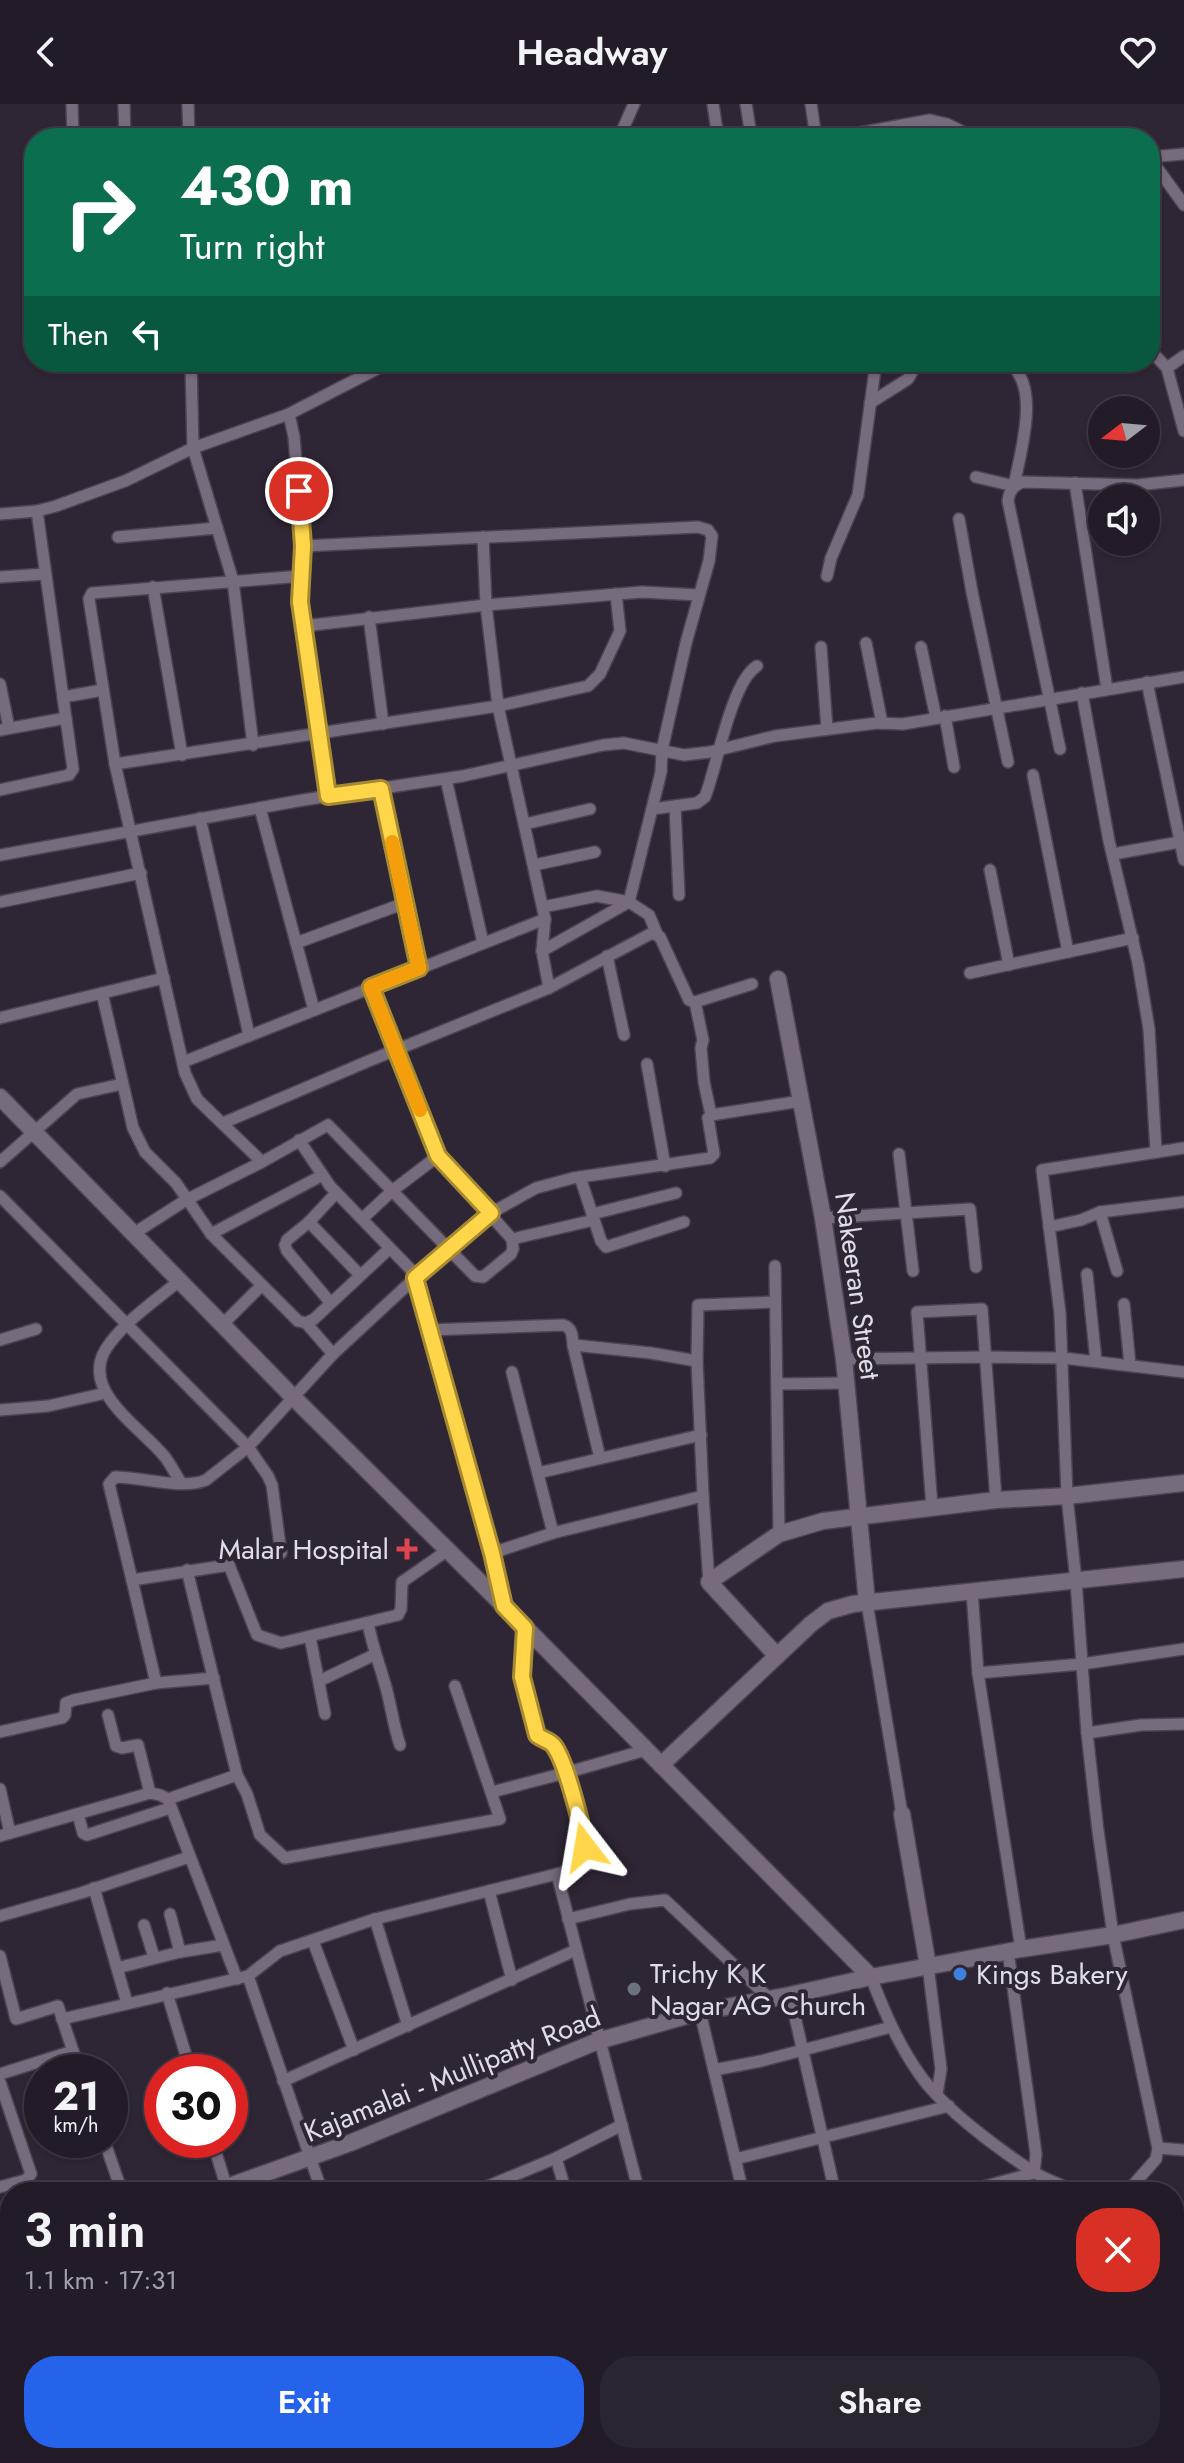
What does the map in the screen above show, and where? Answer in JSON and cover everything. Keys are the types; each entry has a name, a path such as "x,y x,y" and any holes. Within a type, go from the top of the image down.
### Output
{"street":[{"path":"72,104 73,128"},
{"path":"124,104 125,128"},
{"path":"188,104 189,128"},
{"path":"623,128 634,104"},
{"path":"713,104 717,128"},
{"path":"746,104 750,128"},
{"path":"811,104 815,128"},
{"path":"885,128 939,121 949,128"},
{"path":"906,124 906,128"},
{"path":"1160,157 1184,154"},
{"path":"1160,172 1184,205"},
{"path":"1167,368 1184,356"},
{"path":"1160,361 1167,368 1184,431"},
{"path":"191,372 193,448 233,581 253,745"},
{"path":"0,514 37,511 125,481 193,448 289,414 371,372"},
{"path":"827,576 831,558 858,495 875,372"},
{"path":"870,403 908,379 912,372"},
{"path":"1019,372 1027,402 1014,486 1008,501 1060,749"},
{"path":"289,414 294,437 303,546 300,602 328,796"},
{"path":"976,477 1014,486 1022,482 1138,485 1184,480"},
{"path":"1075,483 1107,689"},
{"path":"0,790 69,775 73,769 37,511"},
{"path":"959,519 1008,762"},
{"path":"303,546 698,527 708,530 712,536 713,543 662,750 661,772 629,902 542,951"},
{"path":"118,537 217,528"},
{"path":"483,537 486,605 498,706 544,913 542,951 549,988"},
{"path":"0,577 45,574"},
{"path":"262,1162 197,1099 183,1062 115,764 89,596 97,591 302,576"},
{"path":"153,587 182,755"},
{"path":"304,626 616,594 665,592 699,595"},
{"path":"115,764 498,706 581,688 595,681 620,631 616,594"},
{"path":"369,617 383,724"},
{"path":"866,643 882,723"},
{"path":"821,647 827,729"},
{"path":"921,647 954,767"},
{"path":"652,809 697,803 705,797 736,698 748,674 757,666"},
{"path":"0,855 129,830 512,767 603,745 624,743 684,755 720,750 775,736 882,723 903,724 1184,677"},
{"path":"1147,682 1184,860"},
{"path":"0,684 4,729 66,718"},
{"path":"63,697 103,690"},
{"path":"1082,693 1149,1029 1156,1152"},
{"path":"1033,775 1068,952"},
{"path":"446,779 483,943"},
{"path":"381,789 419,968"},
{"path":"675,806 679,895"},
{"path":"260,808 314,1010"},
{"path":"525,824 590,809"},
{"path":"200,818 249,1035"},
{"path":"1113,854 1180,842"},
{"path":"534,865 595,852"},
{"path":"990,870 1009,965"},
{"path":"0,902 141,873"},
{"path":"183,1062 483,943 544,913 597,896 629,902 649,915 689,1000 695,1002 752,984"},
{"path":"296,943 405,903"},
{"path":"223,1123 549,988 646,935 657,934"},
{"path":"970,973 1133,938"},
{"path":"607,956 624,1035"},
{"path":"0,1018 164,978"},
{"name":"Nakeeran Street","path":"778,979 823,1218 844,1359 867,1603"},
{"path":"133,1234 186,1200 328,1125 479,1278 511,1254 512,1239 438,1156 371,987"},
{"path":"102,993 133,1128 145,1152 176,1183 211,1234 298,1321 306,1323 333,1354"},
{"path":"156,1683 109,1484 111,1480 121,1477 201,1483 248,1447 333,1354 416,1277 491,1213 536,1188 580,1177 695,1162 714,1154 704,1082 703,1040 695,1002"},
{"path":"647,1064 665,1166"},
{"path":"0,1162 77,1094 122,1084"},
{"path":"0,1097 294,1398 871,1977 891,2027 922,2078 937,2094 964,2120 1034,2173 1054,2182"},
{"path":"711,1115 801,1101"},
{"path":"299,1140 321,1176 416,1277 504,1606"},
{"path":"1136,2182 1156,2159 1158,2148 1113,1935 1087,1733 1067,1496 1060,1313 1042,1170 1184,1148"},
{"path":"899,1154 913,1271"},
{"path":"362,1219 392,1191 438,1156"},
{"path":"211,1234 321,1176"},
{"path":"580,1177 601,1241 606,1247 684,1222"},
{"path":"330,1302 285,1245 336,1193"},
{"path":"512,1239 676,1193"},
{"path":"0,1196 248,1447 272,1485 281,1553"},
{"path":"1049,1227 1100,1212 1184,1202"},
{"path":"823,1218 970,1209 976,1267"},
{"path":"1100,1212 1117,1271"},
{"path":"309,1222 360,1275"},
{"path":"306,1323 389,1249"},
{"path":"775,1266 779,1534"},
{"path":"1087,1274 1096,1361"},
{"path":"179,1281 109,1343 100,1359 99,1376 106,1393 165,1457 181,1483"},
{"path":"222,1325 262,1285"},
{"path":"774,1302 698,1305 697,1361 709,1582 777,1656"},
{"path":"1124,1304 1130,1365"},
{"path":"932,1507 917,1312 982,1309 996,1500"},
{"path":"428,1330 563,1325 571,1331 600,1458"},
{"path":"0,1340 36,1329"},
{"path":"573,1345 697,1361"},
{"path":"844,1359 1063,1358 1184,1372"},
{"path":"512,1372 553,1533"},
{"path":"778,1384 847,1383"},
{"path":"0,1410 48,1406 106,1393"},
{"path":"538,1473 701,1435"},
{"path":"709,1582 779,1534 823,1521 996,1500 1067,1496 1184,1483"},
{"path":"492,1553 553,1533 703,1496"},
{"path":"132,1580 231,1566 257,1635 281,1643 398,1615 402,1582 448,1550"},
{"path":"661,1765 828,1611 853,1604 1184,1569"},
{"path":"187,1570 237,1775 247,1794 260,1835 273,1844 281,1855 290,1858 500,1819 455,1686"},
{"path":"972,1592 978,1673 1015,1950 1035,2140 1034,2173"},
{"path":"867,1603 928,1966 941,2069 937,2094"},
{"path":"368,1623 400,1745"},
{"path":"62,2019 242,1978 280,1951 375,1919 588,1865 582,1828 565,1773 554,1746 537,1735 522,1677 525,1628"},
{"path":"310,1637 325,1714"},
{"path":"978,1673 1082,1664 1184,1649"},
{"path":"319,1681 374,1655"},
{"path":"0,1732 62,1718 69,1701 156,1683 214,1678"},
{"path":"108,1715 116,1746 138,1745 150,1793"},
{"path":"1087,1733 1141,1725 1184,1724"},
{"path":"492,1792 646,1750"},
{"path":"78,1814 83,1833 87,1835 237,1775"},
{"path":"0,1789 5,1835 150,1793 160,1795 169,1803 223,1945 242,1978 283,2081 319,2182"},
{"path":"0,1916 189,1857"},
{"path":"557,1874 636,2182"},
{"path":"94,1888 127,2003"},
{"path":"489,1891 512,1980"},
{"path":"568,1919 630,1904 665,1900 770,1999"},
{"path":"170,1914 180,1952"},
{"path":"375,1919 408,2026"},
{"name":"Kajamalai - Mullipatty Road","path":"245,2182 598,2041 700,2012 928,1966 1184,1920"},
{"path":"144,1925 154,1957"},
{"path":"313,1941 354,2050"},
{"path":"117,1968 154,1957 223,1945"},
{"path":"283,2081 576,1950"},
{"path":"0,1956 5,1999 16,2019 58,2006 77,2016"},
{"path":"167,1993 186,2054"},
{"path":"790,1995 833,2182"},
{"path":"58,2006 74,2054"},
{"path":"700,2012 741,2182"},
{"path":"714,2070 891,2027"},
{"path":"0,2074 73,2051"},
{"path":"0,2082 31,2174 19,2182"},
{"path":"735,2159 949,2106"},
{"path":"506,2182 622,2125"},
{"path":"1158,2148 1184,2150"},
{"path":"110,2158 119,2182"},
{"path":"216,2158 221,2182"},
{"path":"556,2158 563,2182"},
{"path":"1001,2182 1034,2173"}],"slow traffic":[{"path":"392,842 419,968 371,987 420,1110"}],"place":[{"name":"Malar Hospital","path":"407,1549"},
{"name":"Kings Bakery","path":"960,1974"},
{"name":"Trichy K K Nagar AG Church","path":"634,1989"}],"route":[{"path":"299,491 303,546 300,602 328,796 381,789 419,968 371,987 438,1156 491,1213 415,1278 504,1606 525,1628 522,1677 537,1735 554,1746 582,1828 585,1847"}]}
